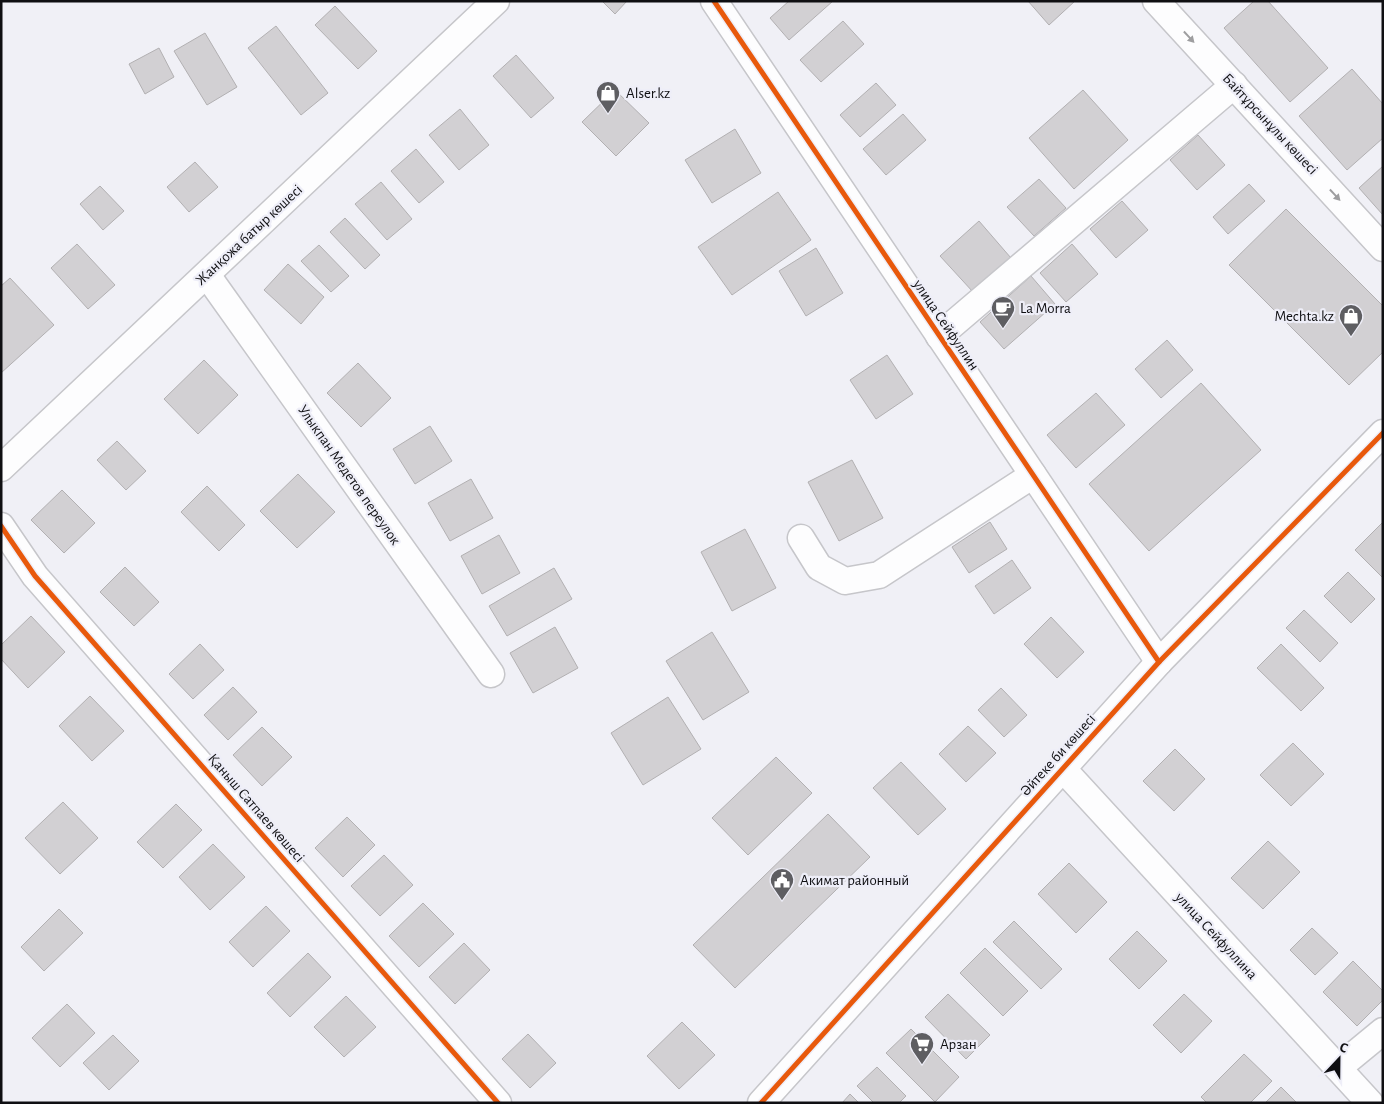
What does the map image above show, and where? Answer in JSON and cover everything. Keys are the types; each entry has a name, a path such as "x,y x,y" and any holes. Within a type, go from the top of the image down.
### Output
{"street":[{"name":"Жанқожа батыр көшесі","path":"1,468 496,1"},
{"name":"улица Сейфуллин","path":"714,1 1159,662"},
{"name":"Байтұрсынұлы көшесі","path":"1156,1 1383,248"},
{"path":"939,336 1234,85"},
{"name":"Улыкпан Медетов переулок","path":"207,275 491,674"},
{"name":"Әйтеке би көшесі","path":"761,1103 1159,662 1383,432"},
{"path":"801,538 819,567 845,581 879,575 1033,475"},
{"name":"Қаныш Сатпаев көшесі","path":"1,526 36,576 498,1103"},
{"name":"улица Сейфуллина","path":"1062,768 1370,1103"},
{"path":"1338,1068 1383,1030"}],"building":[{"path":"602,1 627,1 615,14"},
{"path":"789,1 833,1 789,40 770,18"},
{"path":"1028,1 1075,1 1049,25"},
{"path":"1254,1 1268,1 1328,68 1290,102 1224,28"},
{"path":"335,6 377,51 358,69 315,25"},
{"path":"843,21 864,44 821,82 800,60"},
{"path":"276,26 328,93 301,115 248,48"},
{"path":"205,33 237,87 207,105 174,51"},
{"path":"159,48 174,77 145,94 129,64"},
{"path":"516,55 554,98 531,118 493,76"},
{"path":"1352,69 1383,104 1383,138 1347,170 1299,116"},
{"path":"876,83 896,105 860,137 840,115"},
{"path":"615,90 649,123 616,156 582,122"},
{"path":"1083,90 1128,140 1074,189 1029,138"},
{"path":"460,109 489,145 459,170 429,135"},
{"path":"903,114 926,140 886,175 863,149"},
{"path":"735,129 761,173 712,203 685,160"},
{"path":"1198,135 1225,165 1197,190 1170,160"},
{"path":"416,149 444,182 419,203 391,171"},
{"path":"195,162 218,187 189,212 167,187"},
{"path":"1383,166 1383,215 1359,188"},
{"path":"1039,179 1066,208 1034,236 1007,207"},
{"path":"381,182 412,219 387,240 355,204"},
{"path":"1249,184 1265,201 1228,234 1213,217"},
{"path":"100,186 124,211 103,230 80,204"},
{"path":"778,192 811,240 732,295 698,247"},
{"path":"1122,201 1148,230 1116,258 1090,229"},
{"path":"1286,209 1383,306 1383,352 1349,385 1229,265"},
{"path":"345,218 380,255 365,269 330,232"},
{"path":"979,221 1011,258 973,292 940,256"},
{"path":"77,244 115,285 88,309 51,268"},
{"path":"1072,244 1098,274 1066,302 1040,273"},
{"path":"319,245 349,276 331,292 301,261"},
{"path":"816,248 843,293 806,316 779,271"},
{"path":"288,264 324,297 301,324 264,290"},
{"path":"1031,276 1055,304 1004,349 980,322"},
{"path":"10,278 54,325 1,373 1,286"},
{"path":"1167,340 1193,370 1161,398 1135,369"},
{"path":"887,355 913,394 876,419 850,380"},
{"path":"204,360 238,395 198,434 164,399"},
{"path":"358,363 391,398 361,427 327,393"},
{"path":"1201,383 1261,450 1149,551 1089,484"},
{"path":"1096,393 1125,425 1076,468 1047,435"},
{"path":"430,426 452,461 415,484 393,449"},
{"path":"117,441 146,471 126,490 97,460"},
{"path":"852,460 883,518 839,541 808,482"},
{"path":"298,474 335,512 297,548 260,511"},
{"path":"471,479 493,518 450,541 428,503"},
{"path":"207,486 245,525 219,551 181,512"},
{"path":"62,490 95,523 64,553 31,520"},
{"path":"990,522 1007,549 969,573 952,547"},
{"path":"1383,522 1383,578 1355,550"},
{"path":"745,529 776,588 732,611 701,552"},
{"path":"499,535 520,573 482,594 461,556"},
{"path":"1012,560 1031,588 994,614 975,586"},
{"path":"125,567 159,602 134,626 100,592"},
{"path":"554,568 572,599 507,636 489,606"},
{"path":"1348,572 1375,599 1351,623 1324,596"},
{"path":"1304,610 1338,643 1320,662 1286,628"},
{"path":"31,616 65,652 28,688 1,659 1,645"},
{"path":"1051,617 1084,652 1057,678 1024,644"},
{"path":"555,627 578,668 533,693 510,653"},
{"path":"712,632 749,692 703,720 666,661"},
{"path":"200,644 224,670 193,699 169,674"},
{"path":"1281,644 1324,688 1301,711 1257,668"},
{"path":"233,687 257,712 228,740 204,715"},
{"path":"1001,688 1027,715 1004,737 978,710"},
{"path":"90,696 124,731 92,761 59,726"},
{"path":"668,697 701,749 643,785 611,733"},
{"path":"968,726 996,753 966,782 939,754"},
{"path":"262,727 292,757 262,786 233,755"},
{"path":"1293,743 1324,774 1291,806 1260,775"},
{"path":"1175,749 1205,779 1174,811 1143,781"},
{"path":"776,757 812,793 748,855 712,818"},
{"path":"901,762 946,809 918,835 873,788"},
{"path":"63,802 98,838 60,874 25,838"},
{"path":"176,804 202,830 163,868 137,842"},
{"name":"Акимат районный","path":"828,814 870,857 735,988 693,945"},
{"path":"347,817 375,845 343,877 315,848"},
{"path":"1268,841 1300,872 1263,909 1231,878"},
{"path":"213,844 245,877 210,910 179,877"},
{"path":"384,855 413,885 380,916 351,886"},
{"path":"1069,863 1107,902 1076,933 1038,894"},
{"path":"423,903 454,934 419,967 389,936"},
{"path":"266,906 290,931 253,967 229,942"},
{"path":"59,909 83,933 44,971 21,947"},
{"path":"1014,921 1062,969 1041,989 993,942"},
{"path":"1312,928 1338,953 1315,975 1290,950"},
{"path":"1137,931 1167,961 1139,989 1109,959"},
{"path":"464,943 490,970 455,1004 429,977"},
{"path":"985,948 1028,991 1003,1016 960,973"},
{"path":"308,953 331,977 290,1017 267,993"},
{"path":"1353,961 1383,991 1383,1000 1357,1026 1323,992"},
{"path":"948,994 990,1035 966,1059 925,1017"},
{"path":"1184,994 1212,1021 1181,1053 1153,1025"},
{"path":"346,996 376,1027 344,1057 314,1027"},
{"path":"67,1004 95,1033 60,1067 32,1038"},
{"path":"682,1022 715,1055 679,1089 647,1056"},
{"path":"911,1029 959,1077 935,1102 886,1053"},
{"path":"528,1034 556,1063 530,1088 502,1059"},
{"path":"113,1035 139,1061 109,1090 83,1063"},
{"path":"1244,1054 1272,1081 1250,1103 1207,1103 1201,1097"},
{"path":"877,1067 906,1096 899,1103 874,1103 857,1086"},
{"path":"1281,1087 1297,1103 1265,1103"},
{"path":"850,1094 859,1103 842,1103"}],"cycle path":[{"path":"714,1 1159,662"},
{"path":"761,1103 1159,662 1383,433"},
{"path":"1,526 35,576 498,1103"}],"place":[{"name":"Alser.kz","path":"608,114"},
{"name":"La Morra","path":"1003,329"},
{"name":"Mechta.kz","path":"1351,337"},
{"name":"Акимат районный","path":"782,901"},
{"name":"Арзан","path":"922,1065"}]}
